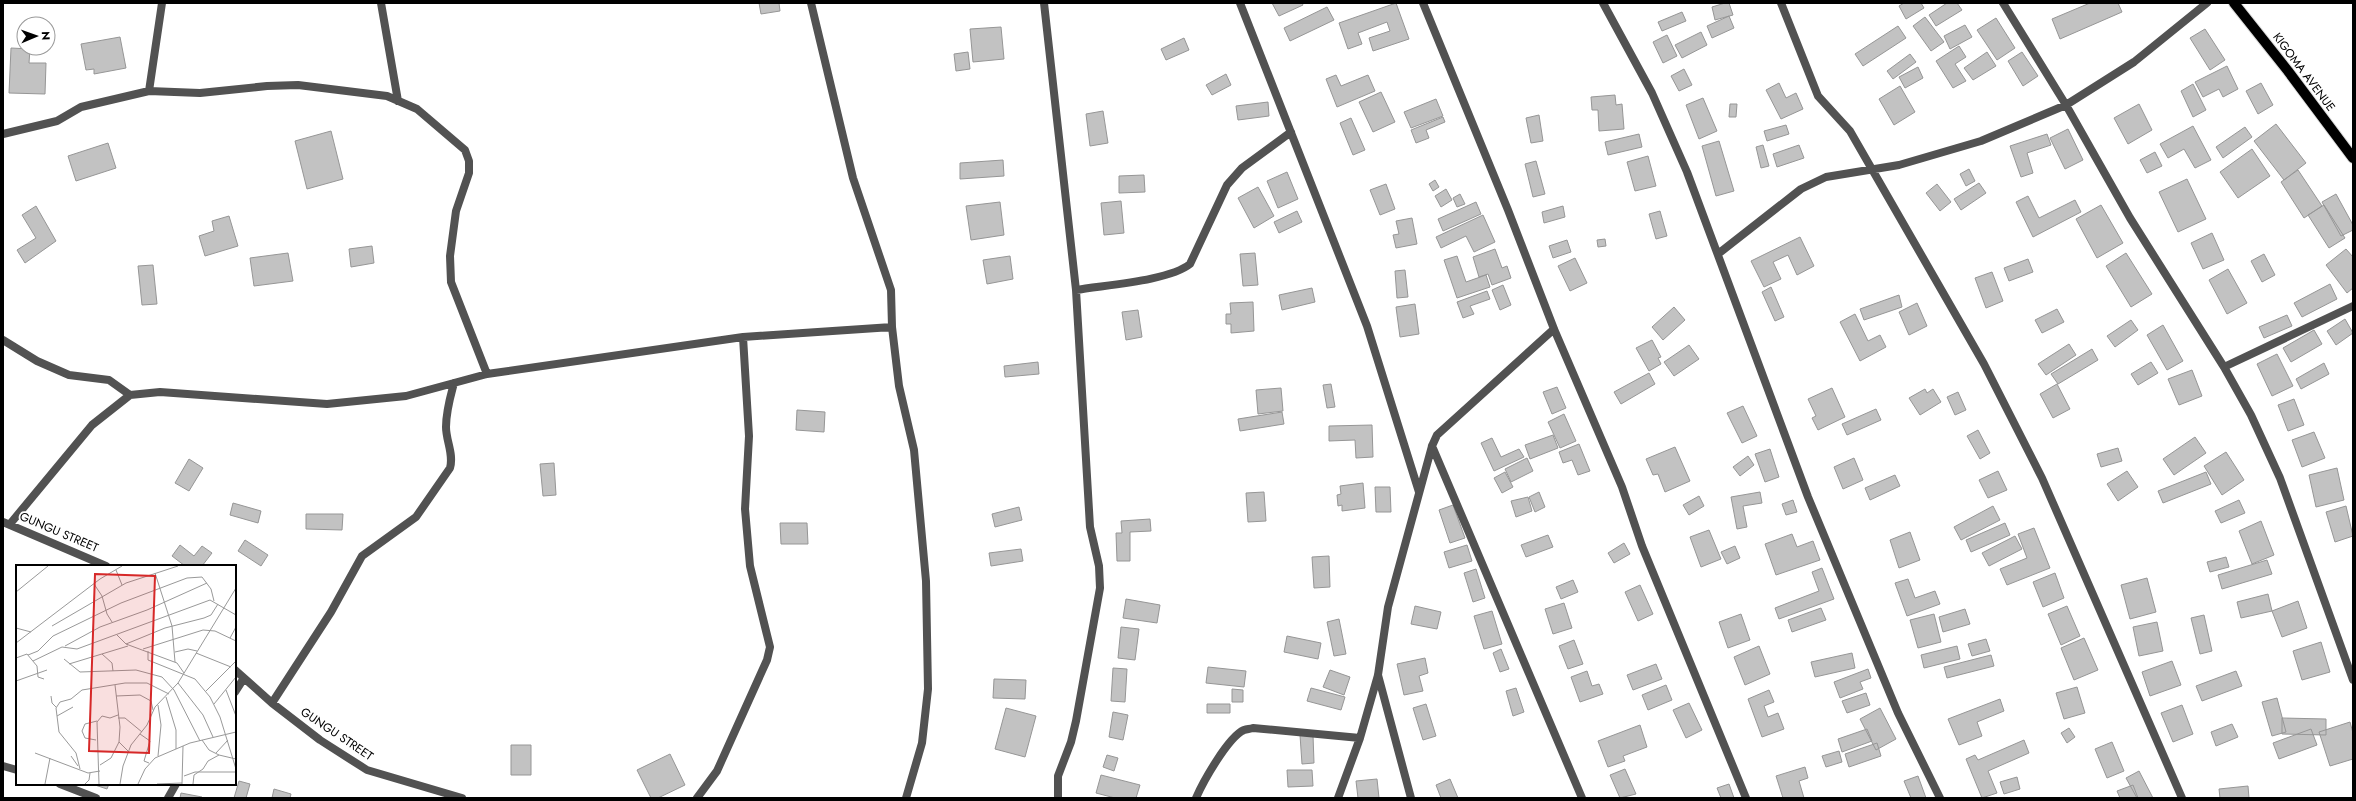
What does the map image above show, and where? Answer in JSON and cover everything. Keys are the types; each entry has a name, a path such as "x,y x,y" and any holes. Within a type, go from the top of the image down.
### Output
{"main road":[{"name":"KIGOMA AVENUE","path":"2234,3 2288,71 2353,158"}],"street":[{"path":"149,91 162,3"},
{"path":"380,3 398,101"},
{"path":"811,3 853,178 891,290 892,327 899,386 914,450 926,581 928,689 922,743 906,798"},
{"path":"1044,3 1076,290 1090,527 1099,566 1100,588 1072,735 1058,776 1058,798"},
{"path":"1240,3 1368,326 1419,493"},
{"path":"1423,3 1508,210 1554,329 1622,487 1642,546 1746,798"},
{"path":"1603,3 1652,93 1687,172 1808,497 1898,713 1940,798"},
{"path":"1781,3 1818,96 1850,131 1871,171 1984,364 2042,478 2182,798"},
{"path":"2003,3 2066,105 2130,218 2224,367 2251,415 2280,478 2353,680"},
{"path":"1718,254 1800,189 1826,177 1871,171 1981,141 2066,105 2134,62 2207,3"},
{"path":"3,134 57,121 81,107 149,91 200,92 267,86 298,85 387,96 418,109 465,150 469,161 469,173 456,211 450,270 451,282 487,374"},
{"path":"1076,290 1166,275 1182,270 1190,264 1228,185 1242,168 1291,132"},
{"path":"2224,367 2353,306"},
{"path":"6,523 92,425 130,395 160,392 327,404 406,396 487,374 743,337 892,327"},
{"path":"1338,798 1360,738 1378,675 1388,608 1432,446 1443,428 1554,329"},
{"path":"697,798 718,771 767,660 770,647 770,636 750,566 745,509 748,436 743,337"},
{"path":"3,340 37,361 69,374 109,380 130,395"},
{"path":"272,703 331,612 362,556 416,517 450,468 452,461 446,428 447,407 454,383"},
{"path":"1432,446 1582,798"},
{"name":"GUNGU STREET","path":"6,523 104,565"},
{"name":"GUNGU STREET","path":"236,671 272,703 320,740 367,770 462,798"},
{"path":"1378,675 1411,798"},
{"path":"236,690 244,678"},
{"path":"1196,798 1200,788 1230,744 1245,730 1253,728 1360,738"},
{"path":"3,766 16,770"},
{"path":"63,785 96,798"},
{"path":"168,798 175,785"}],"building":[{"path":"759,3 779,3 780,11 761,14"},
{"path":"1272,3 1302,3 1303,5 1279,16"},
{"path":"1396,3 1409,39 1373,51 1369,38 1390,31 1387,22 1358,33 1362,44 1348,49 1339,23"},
{"path":"1729,3 1733,15 1715,20 1712,7"},
{"path":"1904,3 1921,3 1924,8 1906,19 1899,6"},
{"path":"1947,3 1957,3 1962,10 1936,26 1929,15"},
{"path":"2090,3 2118,3 2122,12 2060,39 2052,19"},
{"path":"1327,7 1334,20 1290,41 1284,28"},
{"path":"1682,12 1686,21 1662,31 1658,22"},
{"path":"1729,16 1734,28 1712,38 1707,26"},
{"path":"1925,17 1944,42 1931,51 1913,26"},
{"path":"1996,18 2015,48 1997,60 1977,30"},
{"path":"1965,25 1972,37 1950,49 1944,36"},
{"path":"1898,26 1906,38 1863,66 1855,54"},
{"path":"1001,27 1004,59 973,62 970,29"},
{"path":"2205,29 2225,60 2210,70 2190,38"},
{"path":"1701,32 1707,45 1682,58 1675,45"},
{"path":"1667,35 1677,56 1663,63 1653,42"},
{"path":"120,37 126,68 94,74 94,69 86,70 81,44"},
{"path":"1184,38 1189,50 1166,60 1161,49"},
{"path":"1959,46 1966,57 1955,64 1966,81 1953,88 1936,61"},
{"path":"11,48 16,48 16,56 30,56 29,63 46,63 45,94 9,93"},
{"path":"968,52 970,69 956,71 954,54"},
{"path":"1987,52 1996,66 1973,80 1964,68"},
{"path":"2022,52 2038,76 2023,86 2008,61"},
{"path":"1910,54 1916,62 1893,79 1887,71"},
{"path":"2227,66 2238,89 2223,97 2219,89 2203,97 2195,82"},
{"path":"1918,67 1923,78 1905,88 1899,77"},
{"path":"1684,69 1692,85 1679,91 1671,76"},
{"path":"1226,74 1231,85 1212,95 1206,85"},
{"path":"1336,75 1341,86 1368,75 1375,91 1337,107 1326,79"},
{"path":"1779,83 1786,98 1796,93 1803,109 1781,119 1766,90"},
{"path":"2261,83 2273,105 2258,114 2246,91"},
{"path":"2193,84 2206,110 2193,117 2181,91"},
{"path":"1900,86 1915,112 1894,125 1879,99"},
{"path":"1381,92 1395,122 1373,132 1359,102"},
{"path":"1615,95 1616,105 1622,104 1624,129 1599,131 1598,110 1592,110 1591,97"},
{"path":"1703,98 1717,131 1699,139 1686,105"},
{"path":"1436,99 1443,116 1411,128 1404,112"},
{"path":"1268,102 1269,116 1238,120 1236,106"},
{"path":"1730,104 1737,104 1736,117 1729,117"},
{"path":"2139,104 2152,130 2128,144 2114,118"},
{"path":"1103,111 1108,143 1090,146 1086,114"},
{"path":"1539,115 1543,141 1531,143 1526,118"},
{"path":"1443,117 1445,122 1426,130 1429,138 1416,143 1411,130"},
{"path":"1351,118 1365,150 1353,155 1340,123"},
{"path":"2276,124 2306,163 2284,180 2254,141"},
{"path":"1786,125 1789,134 1767,141 1764,131"},
{"path":"2193,126 2211,160 2195,168 2184,149 2168,158 2160,144"},
{"path":"2245,127 2252,137 2223,158 2216,147"},
{"path":"2068,129 2083,160 2065,169 2050,138"},
{"path":"331,131 343,179 307,189 295,141"},
{"path":"1639,134 1642,147 1608,155 1605,142"},
{"path":"2047,134 2051,145 2027,153 2033,173 2021,177 2010,146"},
{"path":"1719,141 1734,191 1716,196 1702,146"},
{"path":"108,143 116,168 76,181 68,156"},
{"path":"1763,145 1769,166 1761,168 1756,147"},
{"path":"1799,145 1804,158 1777,167 1773,154"},
{"path":"2252,149 2270,176 2238,198 2220,172"},
{"path":"2155,152 2162,166 2147,173 2140,160"},
{"path":"1648,156 1656,186 1635,191 1627,162"},
{"path":"1003,160 1004,176 960,179 960,163"},
{"path":"1536,161 1545,194 1533,197 1525,164"},
{"path":"1969,169 1975,181 1966,186 1960,174"},
{"path":"2298,170 2322,206 2304,218 2281,182"},
{"path":"1287,172 1298,199 1278,208 1267,181"},
{"path":"1144,175 1145,192 1119,193 1119,176"},
{"path":"2187,179 2206,219 2178,232 2159,192"},
{"path":"1435,180 1439,187 1433,191 1429,184"},
{"path":"1979,183 1986,193 1961,210 1954,199"},
{"path":"1386,184 1395,209 1380,215 1370,190"},
{"path":"1937,184 1951,202 1940,211 1926,193"},
{"path":"1258,187 1274,216 1254,228 1238,198"},
{"path":"1446,189 1452,200 1441,207 1435,196"},
{"path":"1460,194 1465,204 1457,207 1453,198"},
{"path":"2336,194 2353,225 2353,230 2341,236 2322,202"},
{"path":"2028,196 2039,218 2075,200 2081,212 2033,237 2016,202"},
{"path":"1121,201 1124,233 1104,235 1101,203"},
{"path":"1000,202 1004,235 971,240 966,206"},
{"path":"1476,202 1481,214 1443,231 1438,219"},
{"path":"2101,205 2123,243 2097,258 2076,219"},
{"path":"2324,205 2345,238 2329,248 2308,215"},
{"path":"36,206 56,241 25,263 17,250 36,238 22,215"},
{"path":"1563,206 1565,217 1544,223 1542,212"},
{"path":"1297,211 1302,222 1279,233 1274,222"},
{"path":"1660,211 1667,236 1656,239 1649,214"},
{"path":"1483,215 1495,242 1474,252 1466,236 1441,248 1436,237"},
{"path":"229,216 238,246 205,256 199,236 214,231 212,221"},
{"path":"1412,218 1417,244 1396,248 1393,235 1399,234 1396,221"},
{"path":"2212,233 2224,260 2203,269 2191,243"},
{"path":"1800,237 1814,266 1797,275 1788,255 1773,262 1781,279 1764,287 1751,261"},
{"path":"1605,239 1606,246 1598,247 1597,240"},
{"path":"1567,240 1571,252 1553,258 1549,246"},
{"path":"372,246 374,263 351,267 349,249"},
{"path":"1495,249 1502,268 1507,266 1511,278 1492,285 1488,274 1479,277 1473,257"},
{"path":"2346,249 2353,257 2353,288 2347,293 2326,265"},
{"path":"288,253 293,281 254,286 250,258"},
{"path":"1255,253 1258,285 1243,286 1240,254"},
{"path":"2126,253 2152,294 2131,307 2106,266"},
{"path":"2264,254 2275,275 2262,282 2251,261"},
{"path":"1010,256 1013,279 987,284 983,260"},
{"path":"1457,256 1466,282 1486,275 1490,287 1457,298 1444,260"},
{"path":"1575,258 1587,283 1570,291 1558,266"},
{"path":"2028,259 2033,272 2009,281 2004,268"},
{"path":"153,265 157,304 142,305 138,266"},
{"path":"2228,269 2247,303 2227,314 2209,280"},
{"path":"1405,270 1408,297 1397,298 1395,271"},
{"path":"1992,272 2003,301 1986,308 1975,278"},
{"path":"2330,284 2337,299 2302,317 2294,303"},
{"path":"1503,285 1511,305 1500,310 1492,290"},
{"path":"1771,287 1784,317 1775,321 1762,292"},
{"path":"1312,288 1315,302 1282,310 1279,295"},
{"path":"1487,291 1490,299 1470,306 1474,314 1463,318 1457,302"},
{"path":"1899,295 1902,307 1864,320 1860,309"},
{"path":"1253,302 1254,331 1231,333 1231,324 1226,324 1226,314 1231,314 1230,303"},
{"path":"1917,303 1927,326 1909,335 1899,312"},
{"path":"1415,304 1419,334 1400,337 1396,307"},
{"path":"1674,307 1685,320 1663,340 1652,327"},
{"path":"2057,309 2064,322 2042,333 2035,320"},
{"path":"1138,310 1142,337 1126,340 1122,312"},
{"path":"1855,314 1868,341 1880,335 1886,347 1860,361 1840,322"},
{"path":"2287,315 2292,326 2264,338 2259,327"},
{"path":"2345,319 2353,333 2336,345 2327,331"},
{"path":"2131,320 2138,330 2115,347 2107,336"},
{"path":"2163,325 2183,361 2167,370 2147,335"},
{"path":"2314,330 2322,344 2291,362 2283,348"},
{"path":"1652,340 1661,357 1658,358 1661,364 1649,371 1636,348"},
{"path":"2069,344 2076,355 2046,375 2038,364"},
{"path":"1689,345 1699,359 1674,376 1664,362"},
{"path":"2092,349 2098,360 2058,384 2051,374"},
{"path":"2277,354 2293,386 2272,396 2257,364"},
{"path":"1038,362 1039,374 1005,377 1004,366"},
{"path":"2151,362 2158,373 2138,385 2131,374"},
{"path":"2324,363 2329,374 2301,389 2296,379"},
{"path":"2192,370 2202,396 2179,405 2168,379"},
{"path":"1649,373 1655,384 1621,404 1614,392"},
{"path":"1331,384 1335,407 1327,408 1323,385"},
{"path":"2057,384 2070,409 2053,418 2040,394"},
{"path":"1557,387 1566,408 1552,414 1543,392"},
{"path":"1281,388 1283,411 1258,414 1256,390"},
{"path":"1832,388 1845,417 1818,430 1812,418 1816,416 1808,399"},
{"path":"1925,389 1927,393 1933,389 1941,402 1920,415 1909,398"},
{"path":"1958,392 1966,410 1955,415 1947,397"},
{"path":"2294,399 2304,425 2288,431 2278,405"},
{"path":"1743,406 1757,436 1742,443 1727,413"},
{"path":"1876,409 1881,420 1847,435 1842,424"},
{"path":"797,410 825,412 824,432 796,430"},
{"path":"1282,412 1284,424 1240,431 1238,419"},
{"path":"1564,414 1576,441 1560,448 1548,422"},
{"path":"1372,425 1373,457 1356,458 1355,440 1329,441 1329,426"},
{"path":"1978,430 1990,453 1980,459 1967,436"},
{"path":"2314,432 2325,458 2302,467 2292,440"},
{"path":"1553,435 1558,448 1530,459 1525,445"},
{"path":"2195,437 2206,453 2174,475 2163,459"},
{"path":"1492,438 1501,457 1519,449 1524,457 1494,471 1481,443"},
{"path":"1579,444 1590,471 1578,475 1572,460 1563,463 1559,452"},
{"path":"1675,447 1690,481 1665,492 1658,474 1653,475 1646,459"},
{"path":"2118,448 2122,461 2101,467 2097,454"},
{"path":"1770,449 1779,477 1765,482 1755,454"},
{"path":"2226,452 2244,480 2222,495 2204,466"},
{"path":"1748,456 1754,465 1740,476 1733,467"},
{"path":"1527,458 1533,471 1511,482 1505,469"},
{"path":"1854,458 1863,480 1843,489 1834,467"},
{"path":"189,459 203,468 189,491 175,483"},
{"path":"554,463 556,495 543,496 540,464"},
{"path":"2337,468 2344,500 2316,507 2309,475"},
{"path":"1998,471 2007,490 1988,498 1979,480"},
{"path":"2127,471 2138,487 2118,501 2107,484"},
{"path":"1505,472 1513,487 1502,493 1494,478"},
{"path":"2206,472 2211,484 2163,503 2158,491"},
{"path":"1895,475 1900,486 1870,500 1865,488"},
{"path":"1363,483 1365,508 1342,511 1342,505 1338,506 1337,495 1341,494 1340,486"},
{"path":"1375,487 1390,487 1391,512 1376,512"},
{"path":"1264,492 1266,521 1248,522 1246,493"},
{"path":"1539,492 1545,507 1535,512 1529,497"},
{"path":"1760,492 1762,503 1743,506 1747,527 1737,529 1731,497"},
{"path":"1699,496 1704,506 1689,515 1683,505"},
{"path":"1528,497 1532,511 1516,517 1511,501"},
{"path":"1793,500 1797,512 1786,515 1782,504"},
{"path":"2239,500 2245,513 2221,523 2215,511"},
{"path":"233,503 261,511 258,523 230,515"},
{"path":"1453,505 1465,538 1450,543 1439,510"},
{"path":"1993,506 2000,520 1961,540 1954,527"},
{"path":"2346,506 2353,536 2335,542 2326,512"},
{"path":"1019,507 1022,520 995,527 992,514"},
{"path":"306,514 343,514 342,530 306,529"},
{"path":"1150,519 1151,531 1130,532 1130,561 1117,561 1116,533 1122,533 1121,521"},
{"path":"2261,521 2274,555 2252,564 2239,531"},
{"path":"780,523 807,523 808,544 781,544"},
{"path":"2005,523 2010,535 1971,552 1966,540"},
{"path":"2034,528 2050,568 2007,585 2000,569 2027,558 2018,534"},
{"path":"1709,530 1721,559 1701,567 1690,537"},
{"path":"1910,532 1920,560 1899,568 1890,540"},
{"path":"1792,534 1797,547 1813,541 1820,560 1776,575 1765,544"},
{"path":"1548,535 1553,547 1526,557 1521,545"},
{"path":"2015,536 2022,549 1989,566 1982,553"},
{"path":"245,540 268,555 261,566 238,551"},
{"path":"1624,543 1630,554 1614,563 1608,553"},
{"path":"180,545 194,556 202,546 212,553 203,565 184,565 172,556"},
{"path":"1467,545 1472,561 1449,568 1444,552"},
{"path":"1735,546 1740,558 1727,564 1721,552"},
{"path":"1021,549 1023,561 991,566 989,553"},
{"path":"1329,556 1330,587 1314,588 1312,557"},
{"path":"2226,557 2229,567 2210,572 2207,562"},
{"path":"2267,560 2272,574 2222,589 2218,575"},
{"path":"1822,568 1834,599 1779,619 1775,608 1819,591 1812,572"},
{"path":"1476,569 1485,598 1473,602 1464,573"},
{"path":"2055,573 2064,598 2043,607 2033,582"},
{"path":"2147,578 2156,612 2130,619 2121,585"},
{"path":"1908,579 1915,598 1935,591 1940,604 1907,616 1895,583"},
{"path":"1573,580 1578,592 1561,599 1556,587"},
{"path":"1640,585 1653,614 1638,621 1625,592"},
{"path":"2268,594 2272,611 2241,618 2237,602"},
{"path":"1126,599 1160,605 1157,623 1123,618"},
{"path":"2298,601 2307,628 2282,637 2272,611"},
{"path":"1564,603 1572,628 1553,634 1545,609"},
{"path":"1415,606 1441,612 1437,629 1411,624"},
{"path":"2067,606 2080,636 2061,645 2048,614"},
{"path":"1821,608 1826,620 1792,632 1788,620"},
{"path":"1965,609 1970,624 1943,632 1939,617"},
{"path":"1492,611 1502,644 1484,649 1474,616"},
{"path":"1741,614 1750,640 1728,648 1719,622"},
{"path":"1934,614 1941,642 1918,648 1910,620"},
{"path":"2204,615 2212,651 2200,654 2191,618"},
{"path":"1339,619 1346,654 1334,656 1327,622"},
{"path":"2157,622 2163,651 2139,656 2133,627"},
{"path":"1121,627 1139,629 1135,660 1118,658"},
{"path":"1287,636 1321,643 1318,659 1284,652"},
{"path":"2084,638 2098,670 2074,680 2061,648"},
{"path":"1986,639 1990,651 1972,656 1968,644"},
{"path":"1574,640 1583,664 1568,669 1559,646"},
{"path":"2321,642 2330,672 2302,680 2293,651"},
{"path":"1759,646 1770,674 1745,685 1734,657"},
{"path":"1957,646 1960,659 1924,668 1921,655"},
{"path":"1501,649 1509,669 1500,672 1493,653"},
{"path":"1852,653 1855,668 1815,677 1811,662"},
{"path":"1991,655 1994,666 1947,678 1944,667"},
{"path":"1425,658 1428,673 1419,676 1423,691 1404,695 1397,664"},
{"path":"2172,661 2181,685 2150,696 2142,672"},
{"path":"1656,664 1662,679 1633,690 1627,675"},
{"path":"1208,667 1246,671 1244,687 1206,683"},
{"path":"1113,668 1127,669 1125,702 1111,701"},
{"path":"1868,669 1871,678 1860,682 1863,689 1840,698 1834,682"},
{"path":"1330,670 1350,677 1344,695 1323,687"},
{"path":"1587,671 1592,686 1599,684 1603,694 1580,702 1571,677"},
{"path":"2236,671 2242,686 2202,701 2196,686"},
{"path":"994,679 1026,680 1025,699 993,698"},
{"path":"1666,685 1672,700 1648,710 1642,695"},
{"path":"2077,687 2085,713 2064,719 2056,693"},
{"path":"1311,688 1345,697 1341,710 1307,701"},
{"path":"1516,688 1524,712 1513,716 1506,691"},
{"path":"1232,689 1243,690 1243,702 1232,702"},
{"path":"1769,690 1774,702 1764,706 1768,717 1778,713 1784,729 1762,737 1748,699"},
{"path":"1866,693 1870,705 1847,713 1842,701"},
{"path":"2277,698 2286,732 2272,736 2262,702"},
{"path":"2000,699 2004,711 1977,722 1982,736 1959,745 1948,719"},
{"path":"1689,703 1702,730 1686,738 1673,710"},
{"path":"1207,704 1230,704 1230,713 1207,713"},
{"path":"1426,704 1436,736 1423,740 1413,708"},
{"path":"2182,705 2193,734 2173,742 2161,713"},
{"path":"1006,708 1036,716 1025,757 995,749"},
{"path":"1880,708 1896,739 1876,750 1860,719"},
{"path":"1113,712 1128,715 1123,740 1109,737"},
{"path":"2282,718 2326,719 2326,735 2282,734"},
{"path":"2350,722 2353,733 2353,759 2330,766 2319,732"},
{"path":"2232,724 2238,737 2216,746 2211,732"},
{"path":"1640,725 1647,747 1623,756 1625,761 1608,767 1598,741"},
{"path":"2069,728 2075,737 2067,743 2061,733"},
{"path":"1867,729 1872,741 1842,752 1838,739"},
{"path":"2311,729 2317,745 2279,759 2273,743"},
{"path":"1300,735 1313,735 1314,763 1302,764"},
{"path":"2024,740 2029,753 1988,771 1997,793 1982,798 1966,759 1975,755 1978,760"},
{"path":"2112,742 2124,771 2107,778 2095,749"},
{"path":"1877,743 1881,756 1849,767 1845,754"},
{"path":"511,745 531,745 531,775 511,775"},
{"path":"1839,751 1842,762 1826,767 1822,756"},
{"path":"670,754 685,785 658,798 651,798 637,770"},
{"path":"1107,755 1118,758 1114,771 1103,767"},
{"path":"1805,767 1808,778 1799,781 1804,798 1783,798 1776,776"},
{"path":"1625,769 1636,794 1620,798 1610,775"},
{"path":"1287,770 1312,770 1313,786 1288,787"},
{"path":"2139,771 2153,798 2137,798 2126,778"},
{"path":"1101,775 1140,785 1136,798 1115,798 1096,793"},
{"path":"1918,776 1926,798 1911,798 1904,781"},
{"path":"2017,777 2020,789 2004,794 2000,782"},
{"path":"1377,779 1379,798 1358,798 1356,781"},
{"path":"1450,779 1458,798 1441,798 1436,785"},
{"path":"239,781 250,784 246,798 234,798"},
{"path":"1729,784 1734,798 1721,798 1717,788"},
{"path":"95,785 109,785 107,789"},
{"path":"2133,785 2138,798 2120,798 2117,791"},
{"path":"2248,786 2249,798 2220,798 2219,789"},
{"path":"274,789 291,794 290,798 272,798"},
{"path":"181,793 202,797 202,798 180,798"}]}
